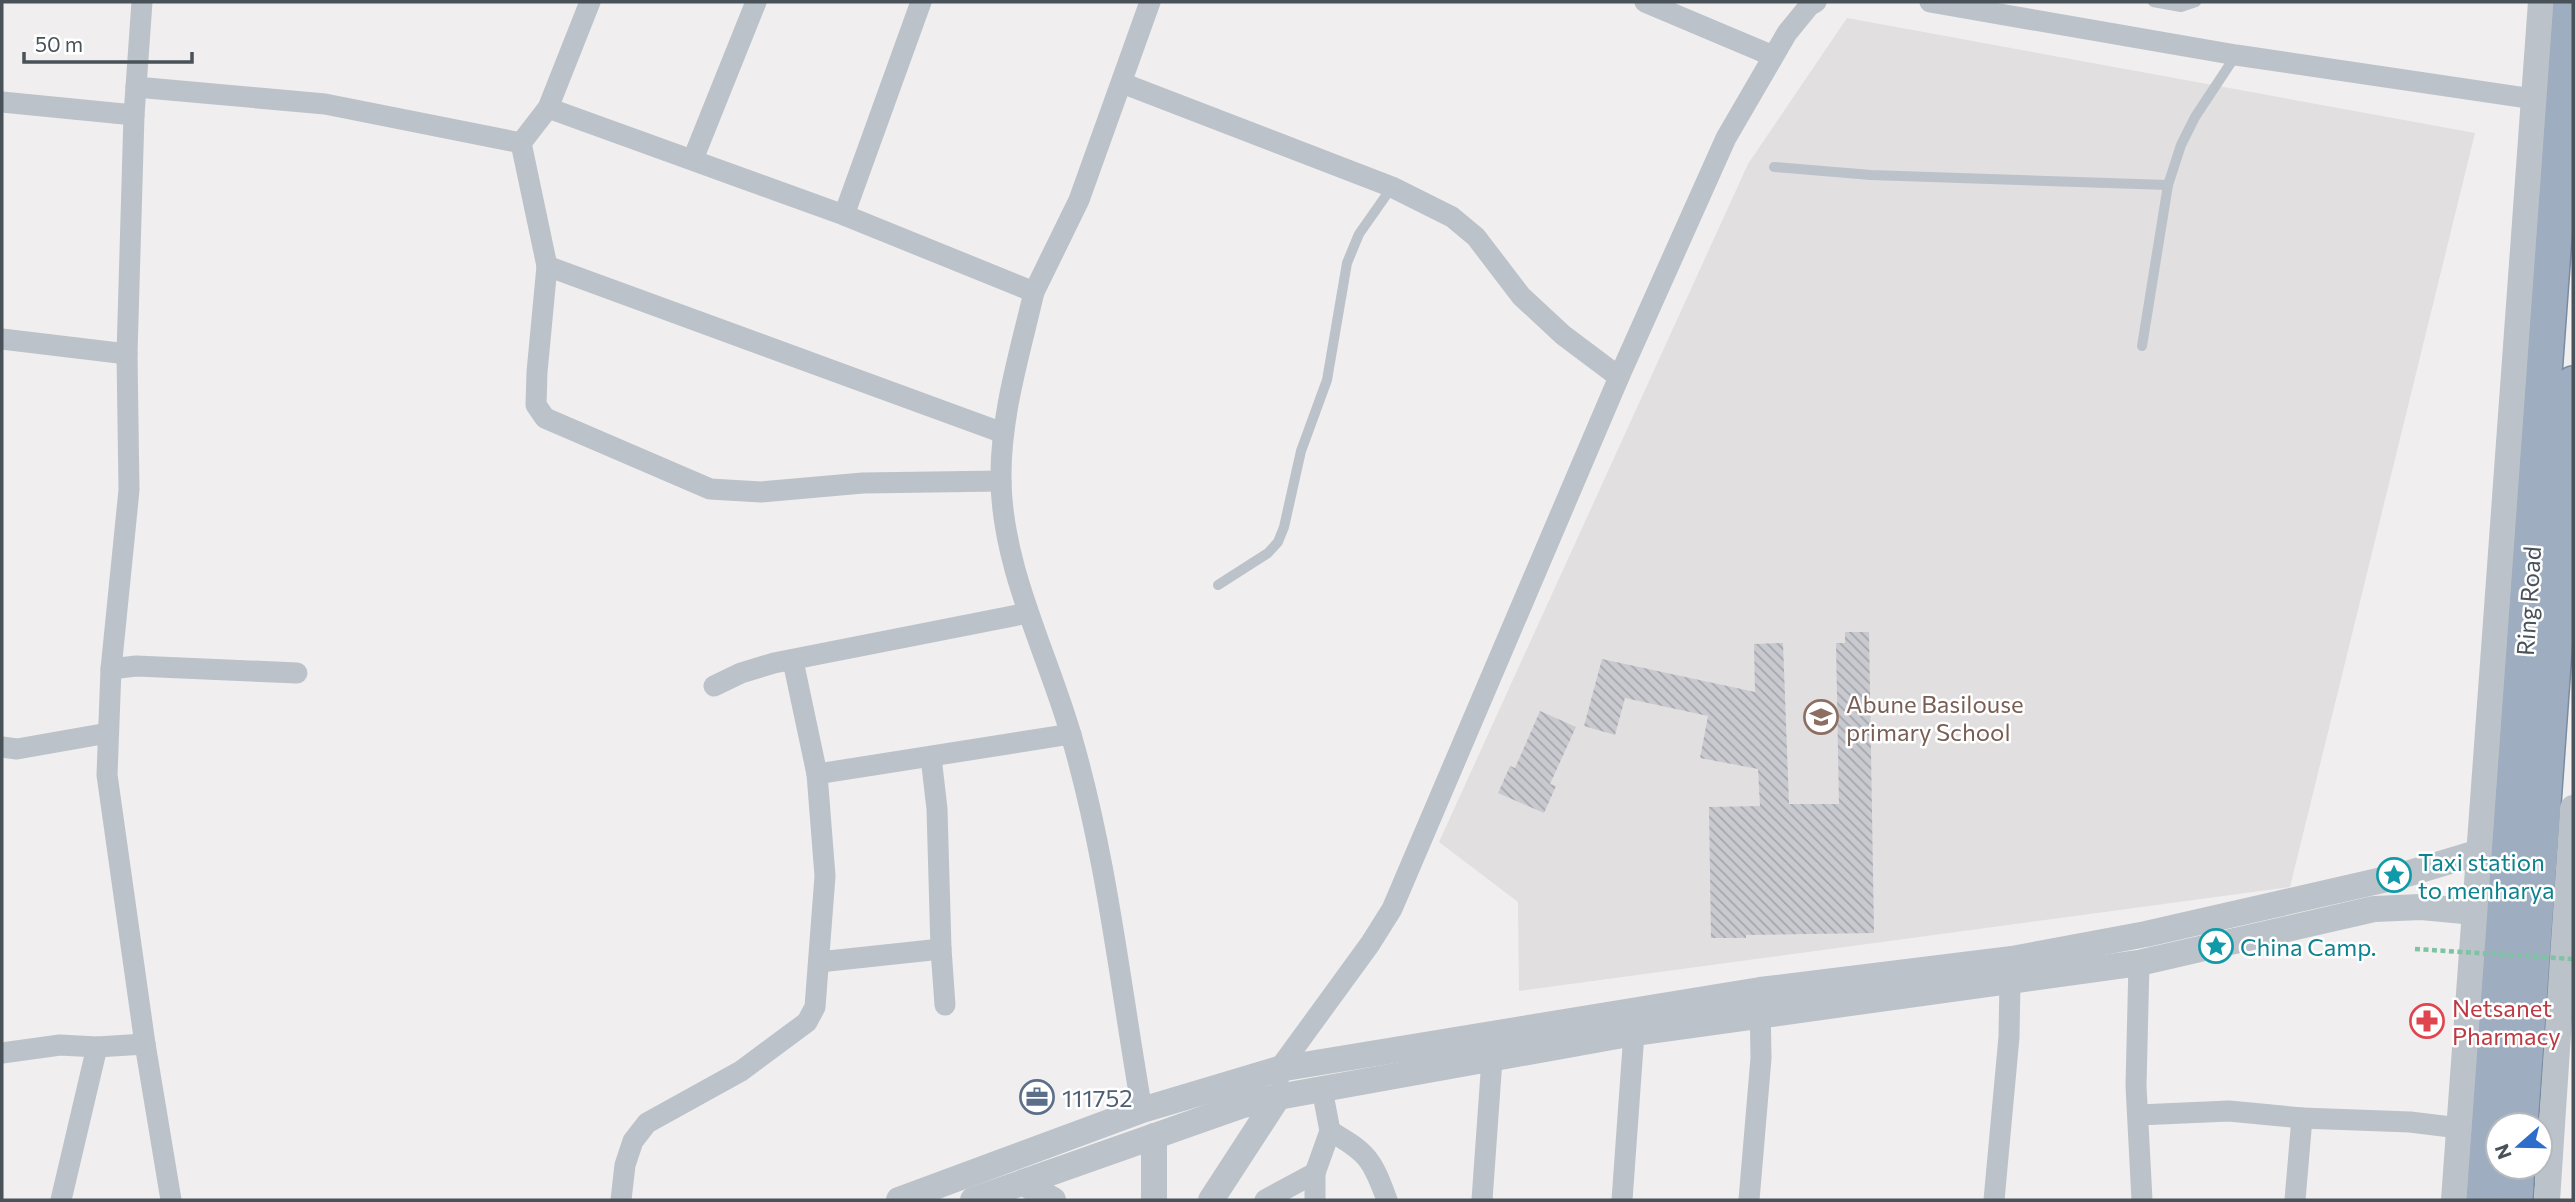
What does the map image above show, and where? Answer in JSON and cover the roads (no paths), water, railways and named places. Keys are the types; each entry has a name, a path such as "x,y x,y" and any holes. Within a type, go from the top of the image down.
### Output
{"highway":[{"name":"Ring Road","path":"2484,1200 2549,101 2571,2"},
{"name":"Ring Road","path":"2521,1111 2573,384"},
{"path":"2515,1200 2516,1181"}],"street":[{"path":"142,2 134,115 127,354 129,489 111,669 107,775 145,1044 171,1200"},
{"path":"590,2 548,108 521,143 547,266 536,394 536,405 545,418 710,489 761,492 863,483 1001,481"},
{"path":"693,159 756,2"},
{"path":"844,215 921,2"},
{"path":"1142,1110 1100,854 1071,734 1028,613 1007,531 1001,481 1003,433 1034,292 1079,200 1150,2"},
{"path":"1645,2 1773,56"},
{"path":"1930,2 2236,55 2549,101"},
{"path":"2454,1200 2480,852 2549,101 2541,2"},
{"path":"1211,1200 1278,1097 1279,1069 1370,944 1392,909 1619,377 1726,138 1787,33 1810,3"},
{"path":"1122,83 1392,187 1452,217 1476,237 1521,296 1563,335 1619,377"},
{"path":"136,87 325,104 521,143"},
{"path":"2,102 134,115"},
{"path":"548,108 844,215 1034,292"},
{"path":"547,266 1003,433"},
{"path":"2,339 127,354"},
{"path":"714,686 741,673 775,663 1028,613"},
{"path":"621,1200 625,1165 633,1141 647,1123 741,1070 807,1022 815,1007 825,876 817,774 793,661"},
{"path":"111,669 136,666 297,673"},
{"path":"2,747 17,749 108,733"},
{"path":"817,774 1071,734"},
{"path":"930,757 937,809 945,1005"},
{"path":"2547,1200 2570,920 2573,808"},
{"path":"900,1200 1142,1110 1279,1069 1760,990 2012,959 2146,934 2400,876 2480,852"},
{"path":"973,1200 1243,1105 1278,1097 1634,1033 2139,963 2374,909 2421,907 2475,912"},
{"path":"819,962 941,949"},
{"path":"2139,963 2136,1086 2142,1200"},
{"path":"1994,1200 2009,1037 2010,982"},
{"path":"1749,1200 1761,1058 1760,990"},
{"path":"1622,1200 1634,1033"},
{"path":"2,1053 60,1045 97,1047 145,1044"},
{"path":"61,1200 97,1047"},
{"path":"1482,1200 1492,1059"},
{"path":"1315,1200 1315,1173 1330,1131 1322,1089"},
{"path":"2138,1115 2229,1111 2302,1118 2356,1118 2459,1128"},
{"path":"2295,1200 2302,1118"},
{"path":"1330,1131 1359,1148 1374,1166 1387,1200"},
{"path":"1154,1136 1154,1200"},
{"path":"1265,1200 1315,1173"},
{"path":"1024,1183 1054,1200"}],"lane":[{"path":"2153,2 2181,7 2196,2"},
{"path":"2142,346 2168,185 2181,145 2195,117 2236,55"},
{"path":"1774,167 1871,175 2168,185"},
{"path":"1219,585 1268,553 1281,535 1301,451 1327,380 1348,263 1359,234 1392,187"}],"place":[{"name":"Abune Basilouse primary School","path":"1821,717"},
{"name":"Taxi station to menharya","path":"2394,875"},
{"name":"China Camp.","path":"2216,946"},
{"name":"Netsanet Pharmacy","path":"2427,1021"},
{"name":"111752","path":"1037,1097"}]}
